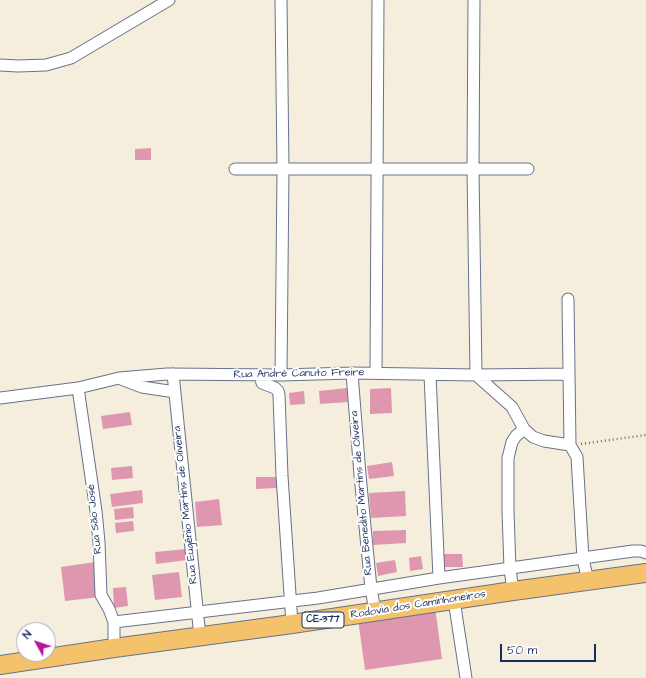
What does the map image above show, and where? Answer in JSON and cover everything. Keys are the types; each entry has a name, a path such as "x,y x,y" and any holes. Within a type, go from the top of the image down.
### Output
{"main road":[{"name":"Rodovia dos Caminhoneiros","path":"0,665 646,573"}],"street":[{"path":"0,65 46,65 66,60 168,0"},
{"path":"281,0 283,169 281,375"},
{"path":"376,373 378,0"},
{"path":"474,0 473,169 476,375 512,407 524,429 533,437 544,441 570,445"},
{"path":"235,169 528,169"},
{"path":"568,299 570,445 577,457 583,559 588,581"},
{"name":"Rua Benedito Martins de Oliveira","path":"352,373 360,475 371,588 375,612"},
{"name":"Rua André Canuto Freire","path":"0,398 78,388 119,378 174,374 569,374"},
{"name":"Rua Eugênio Martins de Oliveira","path":"174,374 196,612 200,636"},
{"path":"260,375 262,384 275,388 279,395 282,476 292,624"},
{"path":"430,375 439,578"},
{"path":"119,378 142,387 175,392"},
{"name":"Rua São José","path":"78,388 96,511 101,595 110,609 114,622 114,648"},
{"path":"513,591 510,568 508,458 512,442 524,429"},
{"path":"114,622 318,598 371,588 633,551 641,551 646,553"},
{"path":"454,600 466,678"}],"path":[{"path":"570,445 646,435"}],"building":[{"path":"151,148 151,160 135,160 135,149"},
{"path":"347,388 348,402 320,404 319,391"},
{"path":"391,388 392,413 370,414 370,389"},
{"path":"304,391 305,404 290,405 289,393"},
{"path":"130,412 132,425 103,429 101,416"},
{"path":"392,462 394,476 369,479 367,466"},
{"path":"132,466 133,478 112,480 111,468"},
{"path":"256,477 276,477 277,488 256,489"},
{"path":"142,490 143,503 112,507 110,494"},
{"path":"405,491 406,516 371,518 369,493"},
{"path":"219,499 222,525 197,527 195,502"},
{"path":"133,507 134,518 115,520 114,509"},
{"path":"133,521 134,531 116,533 115,523"},
{"path":"406,530 406,543 373,545 373,531"},
{"path":"186,549 187,560 156,564 155,552"},
{"path":"443,554 462,554 463,567 443,567"},
{"path":"421,556 423,569 410,571 409,558"},
{"path":"395,560 397,572 378,576 376,563"},
{"path":"95,562 100,597 65,601 61,567"},
{"path":"179,572 182,597 155,600 152,575"},
{"path":"126,587 128,606 114,608 113,588"},
{"path":"435,607 442,659 365,670 358,619"}]}
